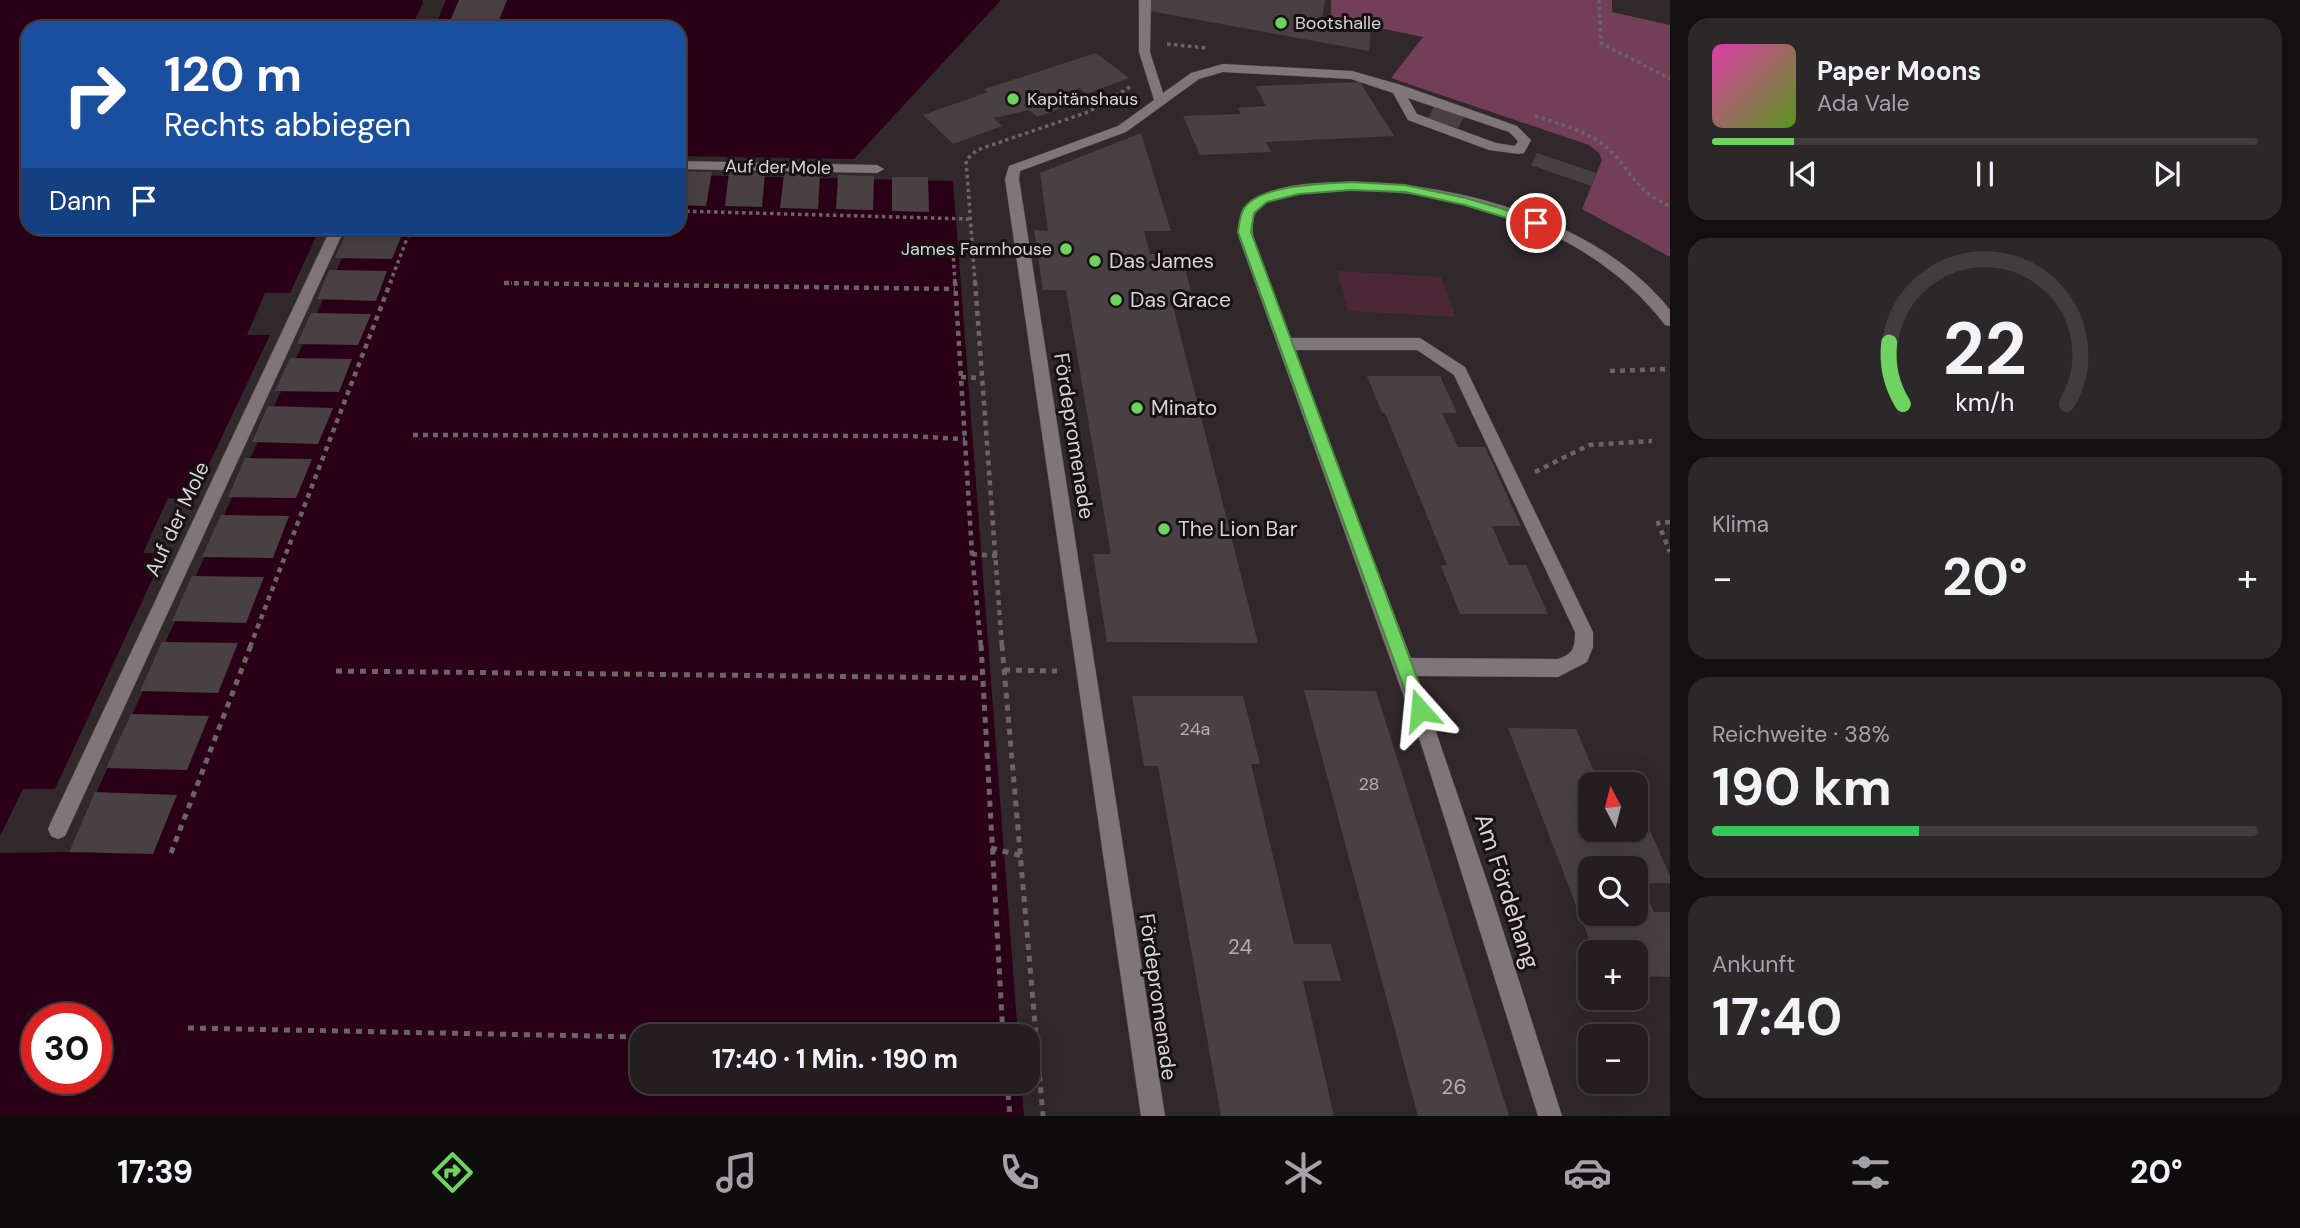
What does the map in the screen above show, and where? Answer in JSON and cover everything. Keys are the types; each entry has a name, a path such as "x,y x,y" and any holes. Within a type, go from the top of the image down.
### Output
{"street":[{"path":"1145,0 1141,35 1149,76 1161,102"},
{"name":"Fördepromenade","path":"1153,1116 1012,179 1014,169 1122,129 1195,76 1223,68 1352,75 1397,88 1513,129 1525,141 1519,150 1494,147 1412,117 1397,88"},
{"name":"Auf der Mole","path":"686,165 877,169"},
{"name":"Am Fördehang","path":"1550,1116 1409,675 1283,344 1244,232 1248,211 1263,199 1299,190 1351,186 1405,188 1466,202 1536,223 1572,240 1628,277 1657,302 1670,321"},
{"name":"Auf der Mole","path":"58,829 335,235"},
{"path":"1283,344 1420,344 1460,371 1584,632 1585,649 1576,662 1558,668 1409,675"}],"path":[{"path":"1599,0 1601,43 1670,79"},
{"path":"1043,1116 1004,670 966,160 976,150 1088,111 1149,76"},
{"path":"686,211 969,219"},
{"path":"171,853 408,235"},
{"path":"953,251 972,554 984,678 1002,1024"},
{"path":"504,283 955,289"},
{"path":"1610,371 1670,369"},
{"path":"961,377 981,378"},
{"path":"412,435 906,436 965,439"},
{"path":"1511,477 1526,476 1589,445 1652,441"},
{"path":"1670,522 1658,523 1670,552"},
{"path":"972,554 997,556"},
{"path":"1004,670 1086,671"},
{"path":"336,671 913,680 984,678"},
{"path":"991,848 1022,856"},
{"path":"188,1028 630,1037"},
{"path":"1008,1094 1010,1116"}],"shaded area":[{"path":"0,0 1001,0 854,159 686,156 686,21 21,21 21,235 317,235 290,293 265,293 247,335 270,335 192,500 168,498 143,553 164,554 55,789 23,789 0,836"},
{"path":"1331,0 1612,0 1612,12 1670,25 1670,257 1582,209 1602,160 1599,153 1589,145 1391,78 1423,37 1331,18"},
{"path":"686,175 953,181 1017,1024 630,1024 630,1094 1022,1094 1024,1116 0,1116 0,853 69,852 353,235 686,235"},
{"path":"1337,271 1441,277 1456,317 1348,311"}],"pier":[{"path":"422,0 446,0 437,21 414,21"}],"building":[{"path":"459,0 507,0 499,21 450,21"},
{"name":"Bootshalle","path":"1147,0 1325,0 1322,19 1371,28 1369,51 1144,10"},
{"name":"Kapitänshaus","path":"1096,53 1129,78 1086,94 1079,88 1053,101 1062,108 1037,117 1029,110 994,118 1002,126 953,144 923,115 988,92 985,89"},
{"path":"1360,82 1394,136 1266,142 1271,152 1200,155 1183,116 1241,114 1238,108 1266,106 1256,86"},
{"path":"1435,105 1465,115 1458,128 1428,118"},
{"path":"1141,133 1171,231 1144,231 1150,254 1181,254 1191,291 1169,290 1258,643 1107,642 1093,554 1111,554 1066,290 1043,290 1034,230 1048,231 1040,173"},
{"path":"1537,153 1596,173 1591,186 1531,165"},
{"path":"686,171 712,172 706,206 686,205"},
{"path":"729,172 765,173 762,207 725,206"},
{"path":"784,174 820,175 818,209 780,208"},
{"path":"838,175 874,176 873,210 836,209"},
{"path":"892,177 928,177 929,212 892,211"},
{"path":"345,235 402,235 392,259 335,258"},
{"path":"329,270 387,271 376,301 317,299"},
{"path":"311,313 371,314 358,345 297,344"},
{"path":"290,358 352,359 339,392 275,391"},
{"path":"1367,376 1440,376 1457,413 1442,413 1458,447 1485,447 1521,526 1492,526 1509,565 1526,565 1548,614 1460,614 1441,566 1447,565 1385,413 1382,413"},
{"path":"268,406 333,408 318,444 252,442"},
{"path":"245,458 312,459 296,498 228,497"},
{"path":"221,515 289,516 273,558 202,557"},
{"path":"192,576 264,577 246,623 172,621"},
{"path":"162,642 238,643 218,693 140,691"},
{"path":"1304,690 1376,691 1509,1116 1418,1116"},
{"path":"1132,696 1243,696 1260,764 1251,764 1294,944 1331,944 1341,981 1303,981 1334,1116 1221,1116 1158,766 1144,766"},
{"path":"131,714 209,716 187,770 106,768"},
{"path":"1508,728 1576,729 1594,772 1578,772 1578,842 1648,842 1648,826 1670,876 1670,883 1648,883 1648,856 1578,856 1578,910"},
{"path":"95,792 177,795 153,854 69,852"},
{"path":"1648,899 1654,912 1670,912 1670,977 1648,976 1648,940 1589,940 1584,926 1648,926"}],"place":[{"name":"Bootshalle","path":"1281,23"},
{"name":"Kapitänshaus","path":"1013,99"},
{"name":"James Farmhouse","path":"1066,249"},
{"name":"Das James","path":"1095,261"},
{"name":"Das Grace","path":"1116,300"},
{"name":"Minato","path":"1137,408"},
{"name":"The Lion Bar","path":"1164,529"}],"route":[{"path":"1420,710 1283,344 1244,232 1248,211 1263,199 1299,190 1351,186 1405,188 1466,202 1536,223"}]}
